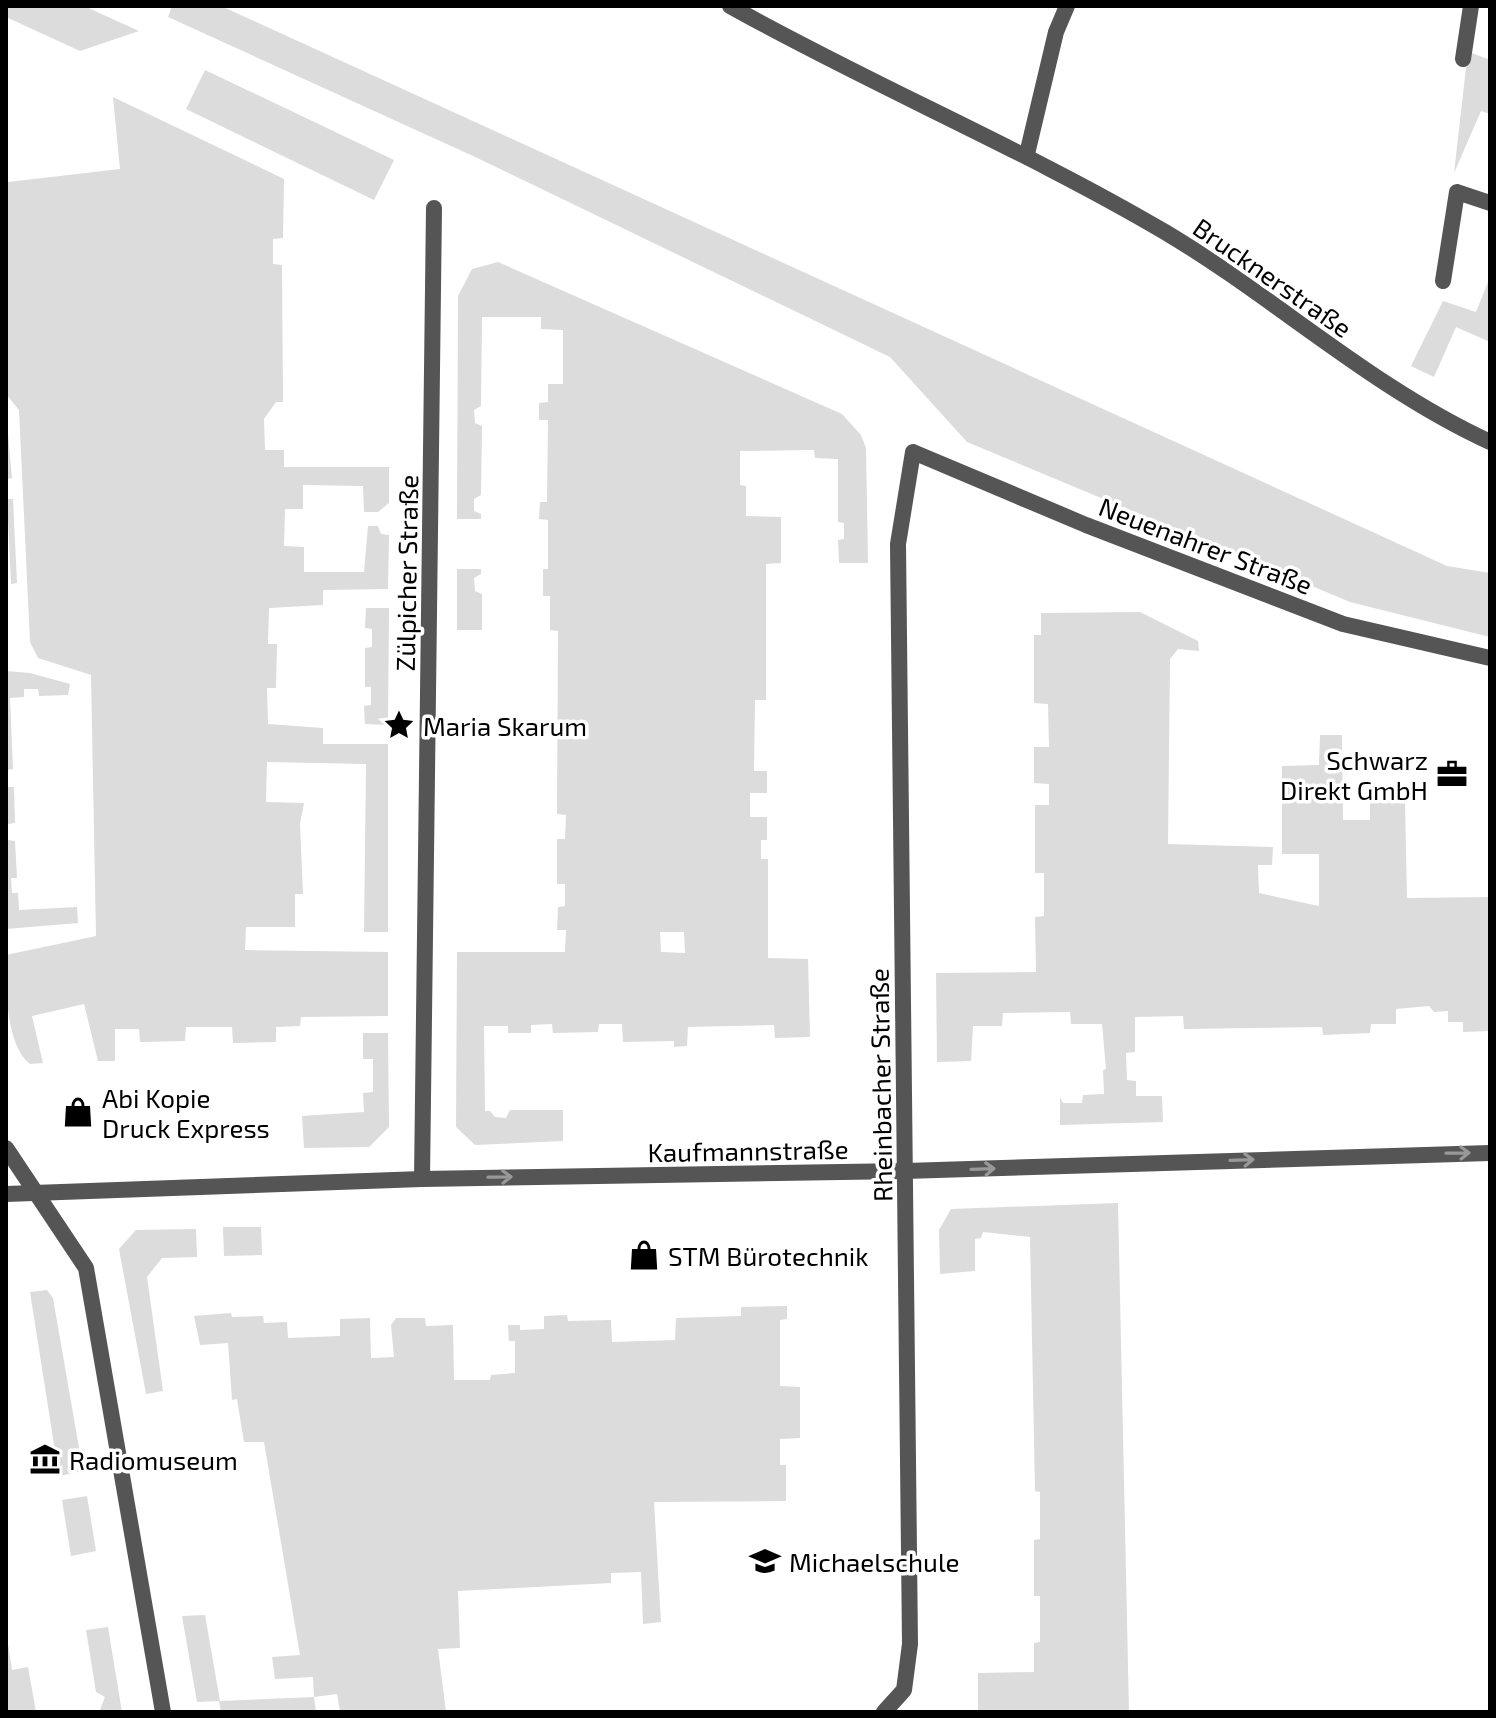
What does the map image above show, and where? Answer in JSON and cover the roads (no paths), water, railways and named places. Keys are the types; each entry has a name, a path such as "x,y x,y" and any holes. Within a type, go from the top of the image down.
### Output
{"street":[{"name":"Brucknerstraße","path":"730,6 1027,154 1167,233 1258,292 1394,392 1433,416 1490,442"},
{"path":"1027,154 1056,32 1067,6"},
{"path":"1463,59 1471,6"},
{"path":"1443,281 1457,192 1490,203"},
{"name":"Zülpicher Straße","path":"422,1179 434,208"},
{"name":"Neuenahrer Straße","path":"913,452 1086,525 1343,624 1490,658"},
{"name":"Rheinbacher Straße","path":"884,1712 904,1690 910,1644 898,544 913,452"},
{"path":"6,1148 86,1268 163,1712"},
{"name":"Kaufmannstraße","path":"6,1194 422,1179 905,1171 1490,1153"}],"place":[{"name":"Maria Skarum","path":"399,725"},
{"name":"Schwarz Direkt GmbH","path":"1452,774"},
{"name":"Abi Kopie Druck Express","path":"78,1112"},
{"name":"STM Bürotechnik","path":"644,1255"},
{"name":"Radiomuseum","path":"45,1459"},
{"name":"Michaelschule","path":"765,1561"}]}
